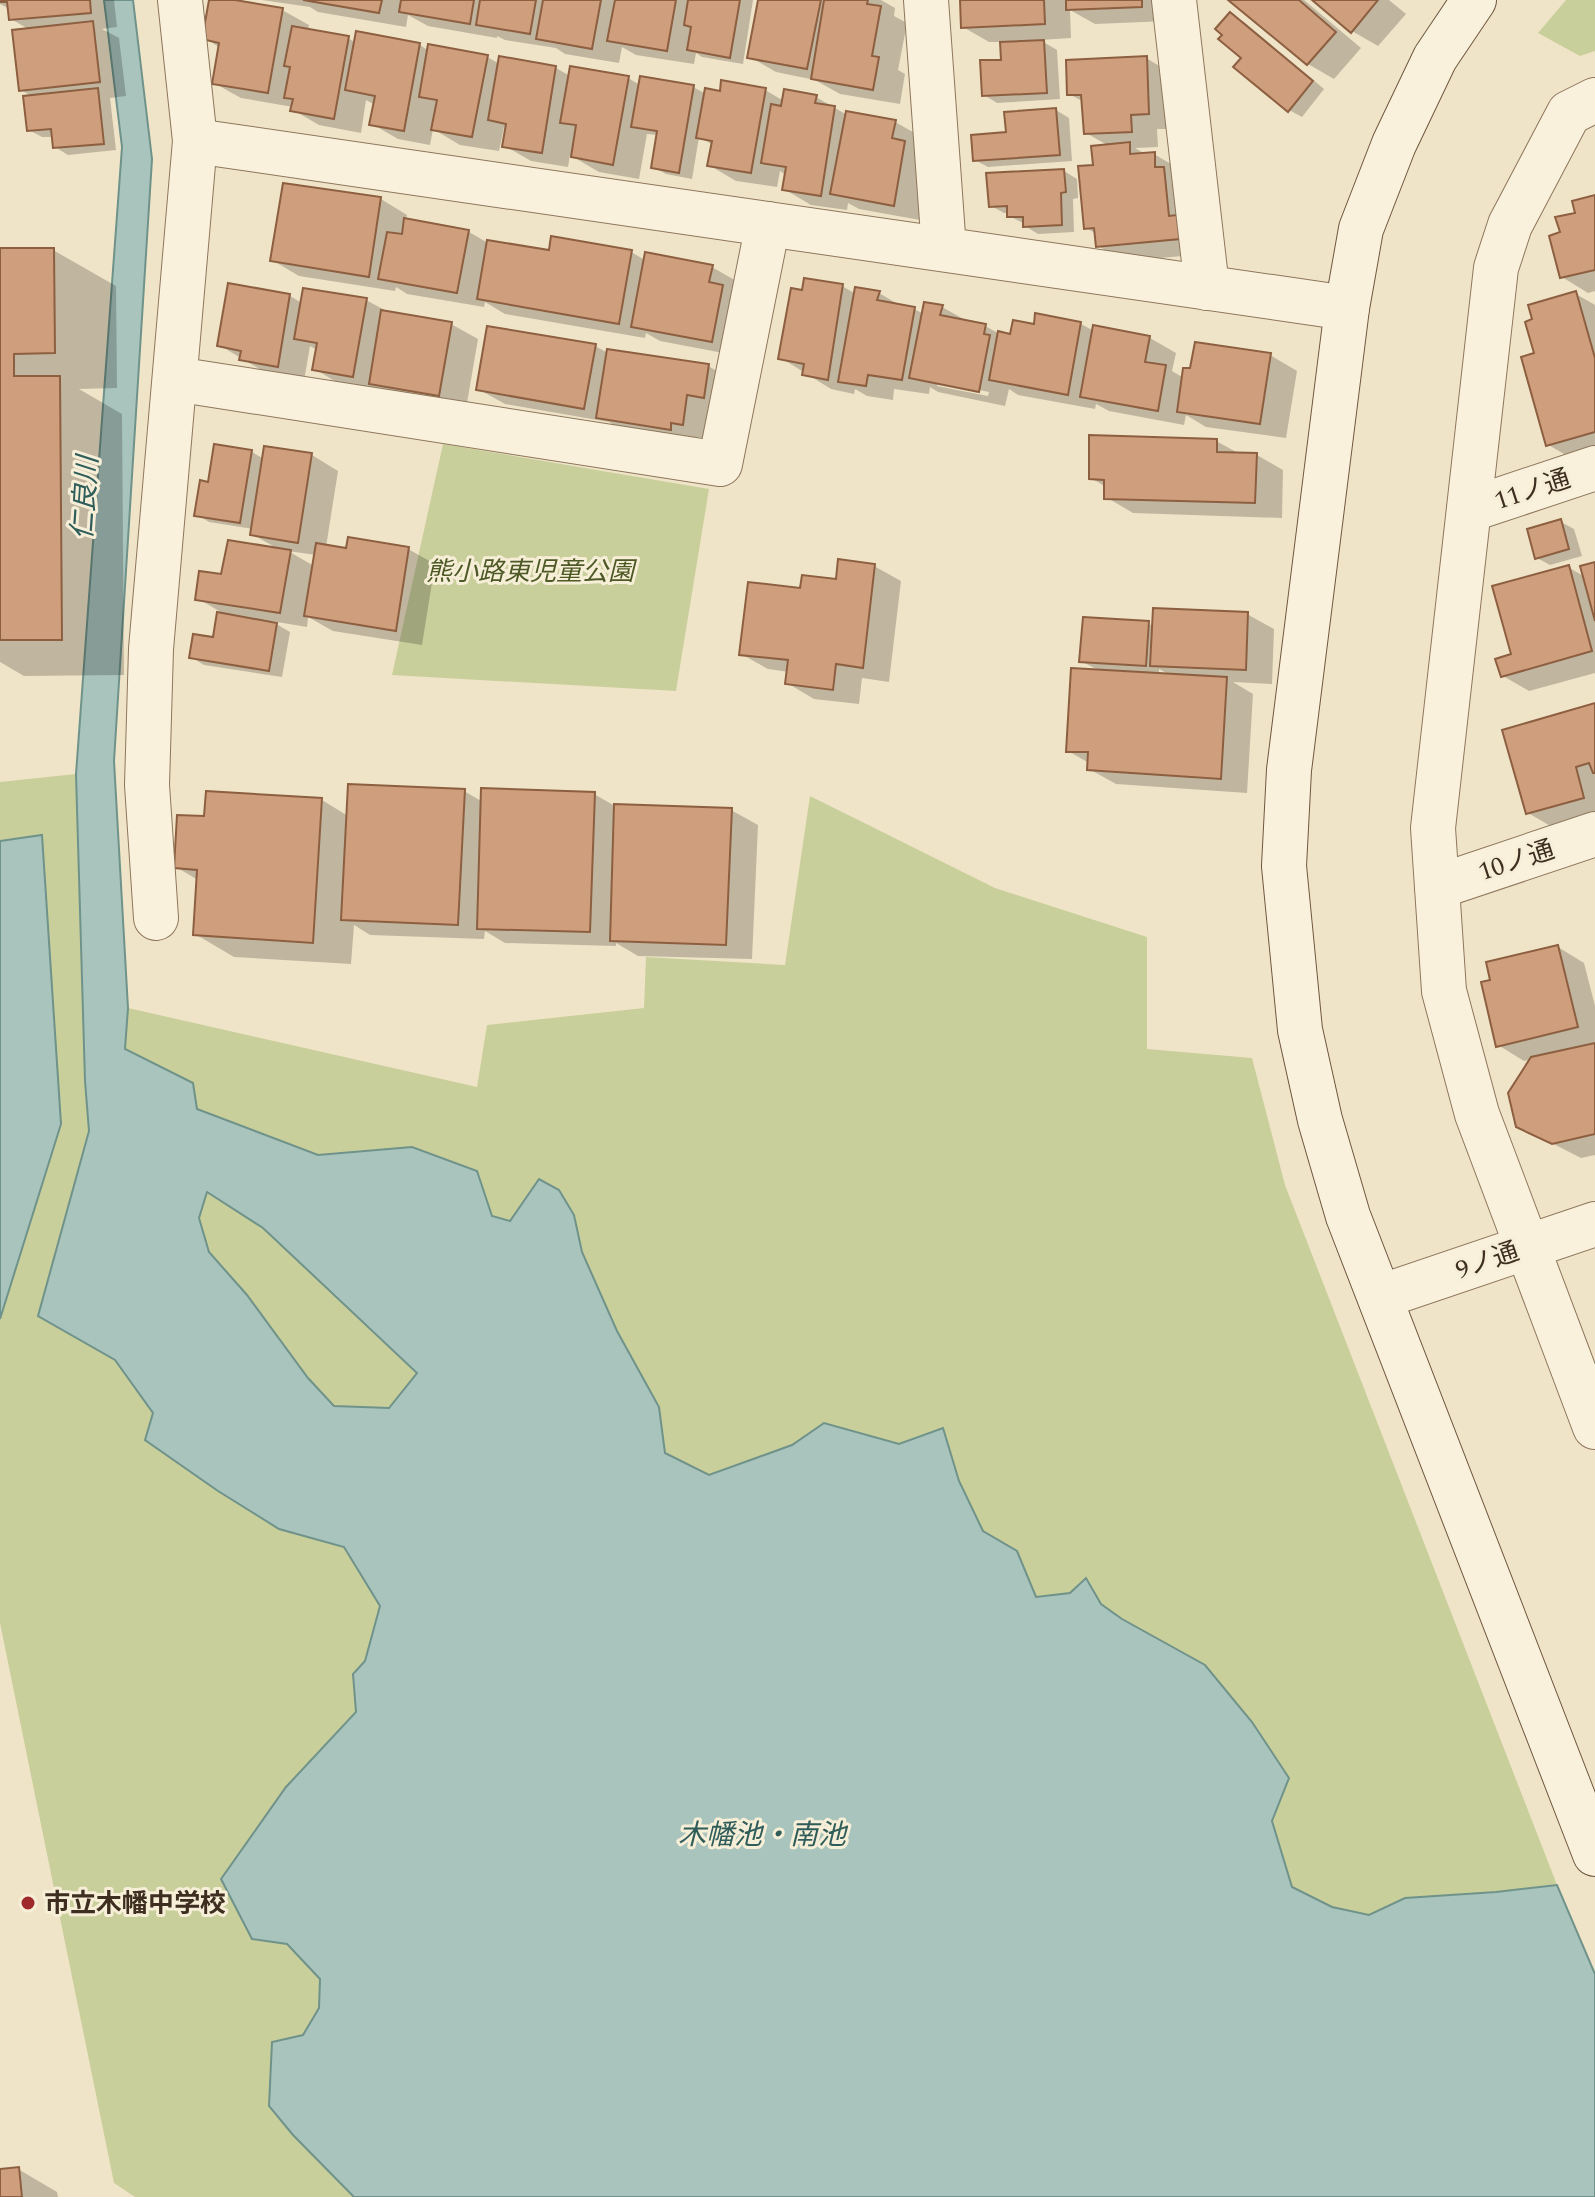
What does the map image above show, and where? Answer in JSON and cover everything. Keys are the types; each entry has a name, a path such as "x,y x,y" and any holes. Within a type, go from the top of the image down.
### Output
{"street":[{"path":"156,918 147,785 150,664 195,141 180,0"},
{"path":"926,0 944,249"},
{"path":"1174,0 1207,288"},
{"path":"1474,0 1435,58 1394,144 1361,229 1347,308 1289,770 1284,866 1300,1030 1320,1120 1348,1216 1595,1854"},
{"path":"1582,107 1510,225 1496,268 1433,828 1444,991 1477,1114 1595,1427"},
{"path":"195,141 1347,308"},
{"path":"175,379 720,464 768,224"},
{"name":"11ノ通","path":"1469,510 1595,468"},
{"name":"10ノ通","path":"1437,887 1595,834"},
{"name":"9ノ通","path":"1380,1297 1595,1224"}],"green space":[{"path":"1566,0 1595,0 1595,51 1580,56 1538,33"},
{"name":"熊小路東児童公園","path":"443,444 709,489 676,691 392,675"},
{"path":"76,774 89,1131 38,1316 115,1360 154,1413 145,1441 279,1529 344,1547 380,1606 365,1661 353,1674 357,1712 286,1787 221,1879 320,1979 319,2008 303,2035 293,2135 354,2197 135,2197 114,2183 0,1623 0,782"},
{"path":"810,796 995,888 1147,937 1147,1049 1252,1058 1285,1185 1557,1885 1405,1898 1369,1915 1332,1907 1291,1886 1272,1821 1289,1778 1252,1722 1205,1665 1101,1604 1087,1578 1070,1593 1036,1597 1017,1551 983,1531 959,1481 943,1428 899,1444 824,1423 792,1445 709,1476 665,1453 659,1407 617,1331 582,1252 574,1215 510,1221 492,1216 477,1171 412,1147 318,1155 197,1109 125,1049 128,1008 477,1087 487,1025 644,1008 646,957 785,965"},
{"path":"207,1191 263,1228 417,1373 389,1408 334,1406 308,1378 247,1295 209,1252 199,1218"}],"water":[{"name":"木幡池・南池","path":"104,0 133,0 152,159 114,761 128,1008 125,1049 193,1083 197,1109 318,1155 412,1147 477,1171 492,1216 510,1221 539,1179 559,1190 574,1215 582,1252 617,1331 659,1407 665,1453 709,1475 792,1445 824,1423 899,1444 943,1428 959,1481 983,1531 1017,1551 1036,1597 1070,1593 1086,1578 1101,1604 1205,1665 1252,1722 1289,1778 1272,1821 1292,1887 1332,1907 1369,1915 1405,1898 1557,1885 1595,1974 1595,2197 354,2197 269,2106 272,2042 303,2035 319,2008 320,1979 287,1944 252,1939 221,1879 286,1787 356,1712 353,1674 365,1661 380,1606 344,1547 279,1529 145,1440 153,1413 115,1360 38,1316 89,1131 76,774 122,147","holes":["207,1192 263,1228 417,1373 389,1408 334,1406 308,1378 247,1295 209,1252 199,1218"]},
{"path":"42,835 61,1124 0,1319 0,841"}],"building":[{"path":"0,0 90,0 91,13 9,20 7,2"},
{"path":"209,0 235,0 283,8 268,93 212,84 219,43 202,39"},
{"path":"303,0 382,0 379,13"},
{"path":"401,0 474,0 470,24 399,12"},
{"path":"480,0 536,0 530,34 476,25"},
{"path":"543,0 601,0 592,49 536,39"},
{"path":"615,0 676,0 667,51 607,41"},
{"path":"688,0 740,0 730,58 687,50 691,27 684,25"},
{"path":"758,0 821,0 807,69 747,58"},
{"path":"824,0 868,0 867,4 881,6 872,56 879,57 873,90 811,79"},
{"path":"960,0 1044,0 1045,24 961,28"},
{"path":"1066,0 1142,0 1142,7 1066,10"},
{"path":"1228,0 1299,0 1336,32 1307,65"},
{"path":"1312,0 1378,0 1351,33"},
{"path":"1230,12 1313,81 1288,112 1233,67 1241,58 1218,39 1222,35 1215,29"},
{"path":"93,21 100,82 19,91 12,30"},
{"path":"292,26 349,36 334,119 290,111 293,99 284,98 290,67 284,66"},
{"path":"356,31 420,43 404,131 369,125 375,96 345,90"},
{"path":"1044,40 1047,93 982,96 980,60 1001,60 1000,42"},
{"path":"428,44 488,55 472,137 431,130 437,100 419,97"},
{"path":"499,56 556,66 542,153 502,147 506,124 488,120"},
{"path":"1147,56 1149,114 1131,115 1132,132 1084,134 1081,95 1067,95 1066,60"},
{"path":"570,66 629,76 613,165 571,157 576,125 560,123"},
{"path":"640,76 694,85 679,173 651,168 657,131 631,127"},
{"path":"721,80 766,88 751,173 707,166 712,141 696,138 705,88 720,91"},
{"path":"98,88 104,144 53,148 51,129 27,131 23,96"},
{"path":"784,89 817,95 815,103 835,106 821,196 782,190 786,167 761,163 771,104 781,106"},
{"path":"1056,108 1060,155 973,161 971,135 1006,132 1004,112"},
{"path":"846,111 896,120 892,138 905,141 894,206 830,194"},
{"path":"1130,142 1130,154 1155,152 1155,167 1164,167 1169,216 1177,215 1180,239 1096,247 1094,228 1084,229 1078,166 1093,165 1091,146"},
{"path":"1064,169 1066,192 1061,193 1062,225 1023,227 1023,217 1007,217 1007,206 989,207 986,173"},
{"path":"283,183 381,197 369,277 270,261"},
{"path":"1595,195 1595,270 1560,278 1549,236 1560,232 1555,217 1575,213 1572,201"},
{"path":"404,218 469,230 457,293 378,279 387,232 402,234"},
{"path":"551,236 632,250 619,324 477,299 487,240 549,250"},
{"path":"0,248 54,248 55,353 14,354 14,376 60,376 62,640 0,640"},
{"path":"645,252 713,265 709,282 723,285 712,342 631,327"},
{"path":"804,278 843,284 828,380 802,375 804,364 778,359 791,288 802,290"},
{"path":"228,283 290,294 278,367 239,360 241,351 217,346"},
{"path":"855,287 880,291 877,300 915,307 902,380 868,375 866,386 838,382"},
{"path":"303,288 367,298 353,377 312,370 317,343 294,339"},
{"path":"1576,291 1595,358 1595,432 1546,446 1521,357 1534,353 1525,322 1532,319 1528,305"},
{"path":"924,302 943,305 940,315 986,324 984,334 990,335 979,392 909,378"},
{"path":"381,310 452,322 439,396 369,384"},
{"path":"1035,313 1081,322 1068,395 989,380 998,331 1010,334 1013,320 1034,324"},
{"path":"1093,325 1150,336 1145,362 1166,365 1158,411 1080,397"},
{"path":"487,326 596,344 584,409 476,390"},
{"path":"1195,342 1271,353 1260,424 1177,412 1183,368 1190,368"},
{"path":"607,349 709,364 704,398 687,395 683,425 671,423 671,430 596,418"},
{"path":"1089,435 1217,439 1217,452 1257,453 1255,503 1104,499 1104,480 1089,479"},
{"path":"214,444 252,450 240,523 194,516 200,480 208,482"},
{"path":"264,446 312,453 298,543 250,535"},
{"path":"1561,519 1569,549 1535,559 1527,529"},
{"path":"348,537 409,547 396,631 304,616 316,543 346,548"},
{"path":"228,540 291,550 280,613 195,600 199,571 221,574"},
{"path":"838,559 875,564 863,668 836,664 833,690 785,684 788,660 739,655 748,582 800,588 802,575 836,579"},
{"path":"1595,562 1595,621 1580,566"},
{"path":"1569,565 1592,651 1501,677 1495,659 1511,654 1492,586"},
{"path":"1153,608 1248,612 1246,670 1150,666"},
{"path":"217,612 277,623 269,671 189,658 193,634 213,637"},
{"path":"1083,617 1149,621 1146,666 1079,662"},
{"path":"1071,668 1227,677 1221,779 1087,770 1088,752 1066,752"},
{"path":"1595,703 1595,773 1589,763 1576,767 1584,798 1526,814 1502,730"},
{"path":"348,784 465,789 458,925 341,920"},
{"path":"481,788 595,792 590,932 477,929"},
{"path":"206,791 322,798 313,943 193,935 197,870 174,868 177,815 204,816"},
{"path":"614,804 732,808 726,945 610,941"},
{"path":"1558,945 1578,1027 1496,1047 1481,982 1490,980 1486,962"},
{"path":"1595,1043 1595,1134 1552,1144 1516,1127 1508,1093 1531,1057"},
{"path":"19,2167 22,2197 0,2197 0,2169"}],"place":[{"name":"市立木幡中学校","path":"28,1903"}],"water label":[{"name":"仁良川","path":"84,498"}]}
